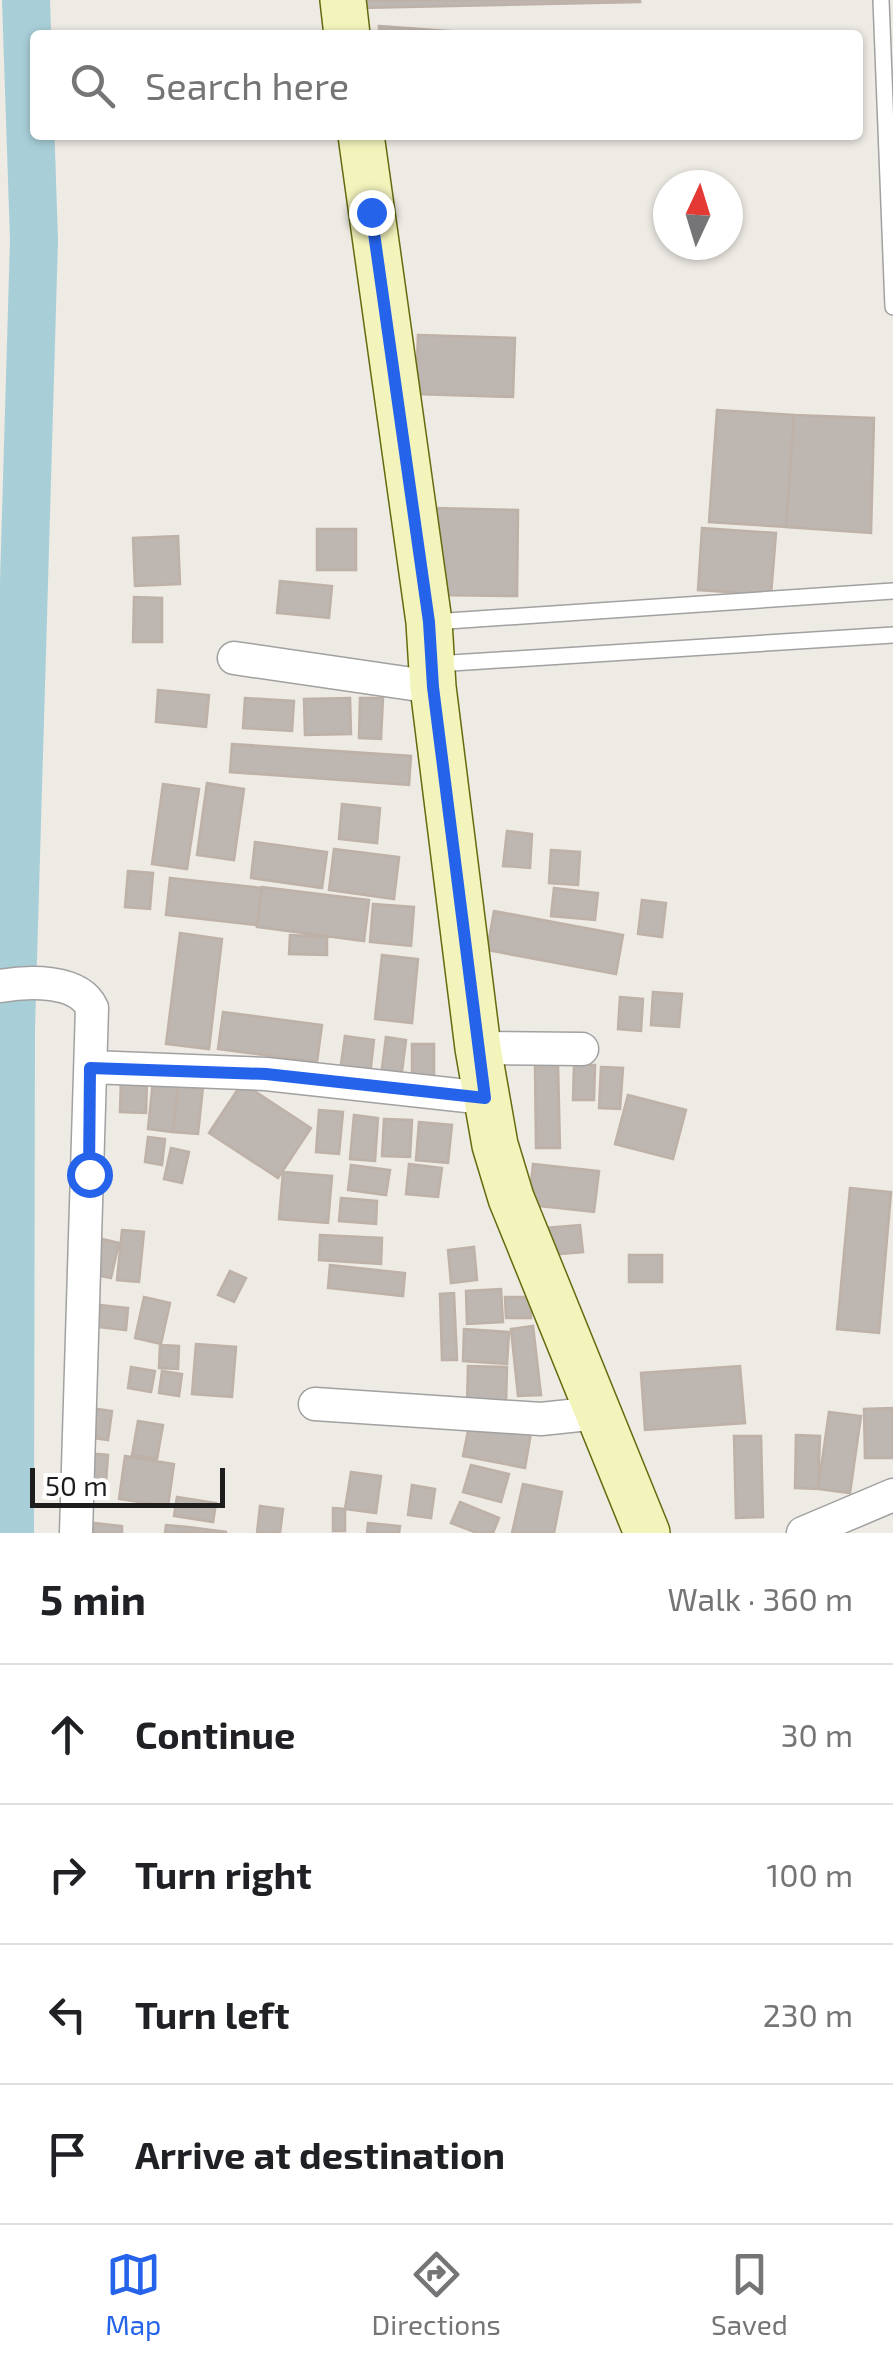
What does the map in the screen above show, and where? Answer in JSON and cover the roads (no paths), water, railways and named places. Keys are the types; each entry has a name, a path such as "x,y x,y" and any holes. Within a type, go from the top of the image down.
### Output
{"main road":[{"path":"343,0 347,30"},
{"path":"362,140 485,1098 511,1198 647,1533"}],"street":[{"path":"234,658 431,657"},
{"path":"3,986 66,986 81,992 92,1008 76,1533"},
{"path":"478,1048 582,1049"},
{"path":"90,1068 266,1074 485,1098"},
{"path":"314,1404 541,1419 598,1413"},
{"path":"802,1533 893,1496"}],"lane":[{"path":"881,0 893,308"},
{"path":"431,657 893,592"},
{"path":"431,657 893,635"}],"waterway":[{"path":"26,0 30,120"},
{"path":"10,1533 11,1028 34,240 31,140"}]}
